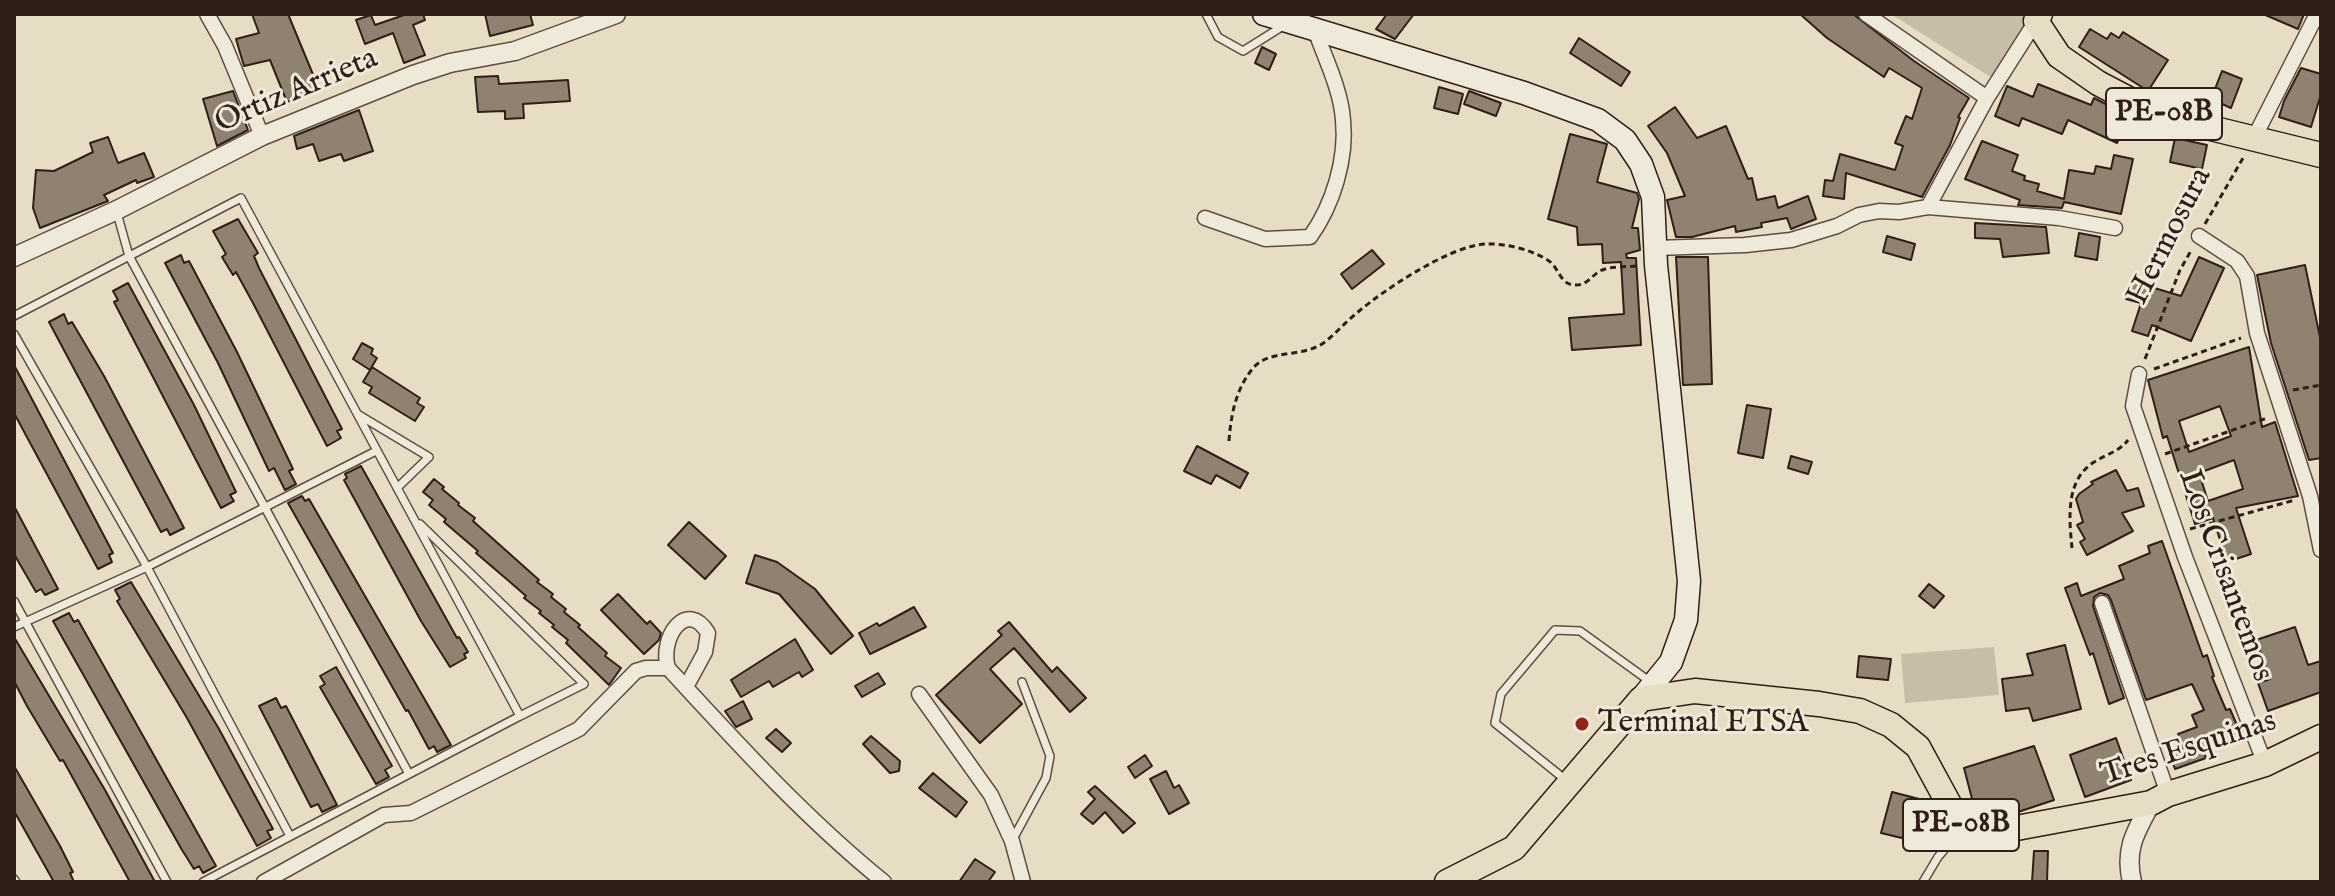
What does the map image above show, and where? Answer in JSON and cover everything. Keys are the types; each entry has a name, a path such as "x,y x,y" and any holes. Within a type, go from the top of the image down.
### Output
{"highway":[{"name":"PE-08B","path":"2038,17 2059,56 2098,83 2136,103 2182,121 2321,155"},
{"name":"PE-08B","path":"1647,692 1695,691 1860,711 1891,725 1918,747 1962,828"},
{"path":"1447,882 1514,848 1647,692"},
{"name":"Tres Esquinas","path":"1962,828 1984,834 2159,798 2265,764 2321,737"}],"main road":[{"path":"1273,17 1457,72 1598,120 1625,140 1641,164 1653,197 1656,256 1689,581 1686,620 1671,662 1647,692"}],"street":[{"path":"207,14 225,46 262,136"},
{"name":"Ortiz Arrieta","path":"14,257 117,210 262,136 413,75 450,63 515,51 616,14"},
{"path":"1866,14 1987,98"},
{"path":"2253,140 2317,14"},
{"path":"1928,207 1987,98 2038,17"},
{"path":"1205,218 1265,239 1310,237 1325,216 1341,161 1343,119 1315,30"},
{"path":"1656,256 1791,240 1837,226 1859,215 1928,207 2059,218 2115,228"},
{"path":"2199,236 2237,261 2247,276 2257,333 2310,496 2321,550"},
{"name":"Los Crisantemos","path":"2139,374 2133,406 2176,533 2265,764"},
{"path":"2102,603 2159,798 2131,841 2128,864 2132,882"},
{"path":"686,687 705,652 708,633 700,623 685,620 674,629 666,645 668,668 729,736 857,861 884,882"},
{"path":"264,882 384,815 411,813 579,729 636,671 668,668"},
{"path":"919,694 991,795 1012,841 1023,882"}],"lane":[{"path":"1206,14 1218,37 1243,51 1273,17"},
{"path":"14,316 241,198 520,716"},
{"path":"117,210 129,256 409,774"},
{"path":"14,334 147,567 290,836"},
{"path":"357,414 429,457 397,488"},
{"path":"14,627 147,567 376,451"},
{"path":"203,882 584,684 413,517"},
{"path":"14,601 167,882"},
{"path":"1570,783 1495,723 1501,694 1535,652 1555,630 1580,631 1647,692"},
{"path":"1012,841 1046,778 1050,756 1022,682"},
{"path":"1923,882 1938,857 1962,828"}],"path":[{"name":"Hermosura","path":"2139,374 2180,270 2253,140"},
{"path":"1229,441 1236,399 1245,378 1256,364 1318,346 1378,298 1432,263 1463,249 1488,244 1520,249 1551,263 1558,274 1574,285 1583,284 1601,270 1656,256"},
{"path":"2139,374 2257,333"},
{"path":"2276,393 2321,385"},
{"path":"2151,459 2282,412"},
{"path":"2072,548 2071,504 2075,481 2092,462 2123,446 2139,424"},
{"path":"2176,533 2310,496"}],"shaded area":[{"path":"1891,14 2034,14 2000,83"},
{"path":"1994,647 1999,695 1905,703 1901,654"}],"building":[{"path":"252,14 288,14 319,89 287,102 270,60 244,66 236,39 259,33"},
{"path":"407,14 423,14 425,20 413,25 425,55 404,63 393,33 365,44 356,20 371,15 375,25"},
{"path":"485,14 530,14 533,25 490,36"},
{"path":"1387,14 1414,14 1395,39 1376,29"},
{"path":"1800,14 1853,14 1969,98 1958,117 1950,145 1922,197 1846,173 1844,199 1823,196 1825,180 1833,181 1840,154 1895,170 1903,146 1895,143 1906,116 1912,119 1922,88 1889,68 1884,77 1827,38"},
{"path":"2263,14 2304,14 2298,29"},
{"path":"2090,29 2107,39 2111,33 2119,38 2123,32 2168,60 2148,91 2079,47"},
{"path":"1579,38 1630,72 1621,86 1570,53"},
{"path":"1262,47 1276,54 1269,70 1255,63"},
{"path":"2301,68 2321,74 2321,94 2311,127 2279,117"},
{"path":"2222,71 2242,79 2231,108 2211,99"},
{"path":"498,76 499,84 568,80 570,101 523,104 524,118 505,119 505,111 478,112 475,77"},
{"path":"2038,84 2091,105 2094,98 2129,116 2117,143 2068,120 2062,134 2022,118 2019,126 1995,116 2007,86 2033,97"},
{"path":"1439,87 1463,94 1458,114 1434,108"},
{"path":"233,91 248,130 217,146 203,99"},
{"path":"1469,91 1501,103 1496,116 1464,104"},
{"path":"1675,107 1697,138 1726,126 1748,179 1752,178 1757,200 1775,196 1778,208 1808,196 1816,219 1791,229 1787,218 1736,232 1735,226 1692,237 1676,237 1667,200 1685,196 1667,153 1648,126"},
{"path":"359,110 373,151 344,161 341,154 319,161 313,144 297,149 294,136"},
{"path":"1570,134 1607,144 1597,182 1637,193 1639,199 1632,228 1638,228 1640,250 1626,254 1627,258 1636,258 1641,345 1572,350 1569,318 1624,314 1621,262 1603,263 1602,244 1578,245 1577,227 1548,219"},
{"path":"108,137 118,163 144,153 154,177 137,183 136,180 104,195 108,201 40,228 33,208 36,170 54,171 93,152 90,143"},
{"path":"2175,138 2207,145 2202,169 2170,162"},
{"path":"1982,141 2018,155 2012,171 2025,176 2024,180 2039,184 2037,191 2064,199 2069,170 2094,174 2096,166 2111,169 2114,155 2133,159 2121,214 2064,202 2062,208 2018,205 2020,200 1965,179"},
{"path":"238,219 258,253 254,256 259,268 342,429 337,431 341,438 327,446 236,272 233,275 222,257 226,254 213,231"},
{"path":"1975,223 2046,227 2049,253 2003,257 2000,239 1975,238"},
{"path":"2079,233 2100,237 2097,260 2075,256"},
{"path":"1887,236 1915,244 1911,260 1883,252"},
{"path":"1372,250 1384,264 1352,289 1341,274"},
{"path":"181,255 184,263 189,261 237,352 293,469 289,471 296,484 285,490 274,468 269,471 218,363 165,263"},
{"path":"1676,257 1708,257 1712,384 1683,385"},
{"path":"2199,257 2224,268 2191,341 2152,325 2148,336 2132,331 2141,303 2126,299 2131,281 2181,296"},
{"path":"2305,265 2321,342 2321,458 2309,460 2271,343 2257,275"},
{"path":"128,283 194,405 236,492 230,495 234,501 221,508 114,302 118,300 113,291"},
{"path":"64,314 104,376 184,528 170,535 167,529 161,532 49,322"},
{"path":"362,343 373,349 371,354 377,358 370,370 353,359"},
{"path":"2249,347 2262,427 2275,422 2298,496 2236,508 2251,554 2227,562 2213,518 2195,524 2167,436 2163,438 2148,380","holes":["2220,406 2231,436 2189,452 2179,421","2234,460 2243,489 2208,501 2199,473"]},
{"path":"14,365 113,553 109,555 112,562 98,569 14,413"},
{"path":"372,367 420,398 417,403 424,407 415,421 369,393 372,387 363,382"},
{"path":"1747,405 1771,409 1763,458 1738,453"},
{"path":"1197,446 1248,473 1240,488 1216,475 1211,484 1184,471"},
{"path":"1791,456 1812,462 1808,474 1788,468"},
{"path":"361,466 457,638 468,652 464,654 466,658 450,667 421,621 344,480 347,478 345,474"},
{"path":"2116,470 2127,491 2138,488 2144,506 2122,513 2133,531 2087,555 2080,542 2085,539 2077,525 2083,522 2076,499 2093,484 2091,482"},
{"path":"434,479 475,518 473,521 553,594 551,597 566,609 564,612 607,653 605,656 621,668 609,685 566,643 568,640 552,627 554,625 539,613 541,611 524,598 526,596 476,553 478,551 429,505 433,500 423,492"},
{"path":"302,496 305,501 309,499 451,745 437,752 434,746 429,749 406,711 288,503"},
{"path":"14,506 58,589 45,595 41,589 36,592 14,554"},
{"path":"689,522 726,556 705,579 668,545"},
{"path":"2162,541 2203,657 2207,655 2212,677 2226,710 2230,709 2242,737 2203,751 2206,758 2175,769 2169,753 2183,748 2178,734 2197,727 2192,715 2204,710 2192,684 2146,700 2111,600 2108,595 2100,593 2094,597 2093,606 2124,698 2109,704 2093,653 2090,655 2065,588 2077,583 2081,596 2124,579 2119,566 2150,553 2148,546"},
{"path":"755,555 777,562 815,589 853,636 831,654 779,594 746,583"},
{"path":"131,582 219,729 273,829 267,831 271,838 257,846 187,718 117,601 120,599 115,590"},
{"path":"1929,584 1944,596 1934,608 1919,596"},
{"path":"618,594 647,624 650,621 661,633 659,640 644,654 601,610"},
{"path":"914,607 926,627 870,654 859,633"},
{"path":"69,613 74,622 78,620 216,866 203,873 199,866 194,869 182,850 53,621"},
{"path":"1009,622 1052,672 1057,667 1086,698 1070,712 1014,648 990,669 1022,704 980,743 936,695 1002,635 998,631"},
{"path":"2295,627 2308,665 2321,661 2321,692 2268,711 2258,683 2270,679 2256,640"},
{"path":"14,637 105,790 155,882 130,882 63,760 60,761 27,706 14,681"},
{"path":"795,639 813,670 802,677 799,672 773,687 769,681 741,697 731,680"},
{"path":"2065,645 2081,709 2033,721 2029,708 2006,711 2002,679 2033,675 2027,654"},
{"path":"1859,656 1891,659 1888,680 1857,677"},
{"path":"336,667 392,766 385,770 389,777 376,784 320,687 325,684 320,676"},
{"path":"878,673 885,684 862,697 855,686"},
{"path":"276,698 281,708 286,706 337,805 322,812 318,804 311,807 259,706"},
{"path":"743,701 752,719 736,727 725,711"},
{"path":"776,729 791,743 782,752 766,738"},
{"path":"871,736 900,761 899,771 890,773 863,744"},
{"path":"2116,738 2131,780 2085,797 2070,755"},
{"path":"2034,746 2054,800 2015,813 1977,818 1964,768"},
{"path":"1145,755 1152,766 1135,778 1128,767"},
{"path":"14,766 60,846 73,872 70,873 74,882 54,882 14,811"},
{"path":"1166,771 1174,788 1179,785 1189,803 1169,814 1150,779"},
{"path":"933,773 967,802 956,817 919,788"},
{"path":"1095,786 1135,823 1123,833 1105,812 1093,824 1081,814 1095,799 1088,792"},
{"path":"1892,792 1931,802 1936,811 1927,844 1881,833"},
{"path":"2034,851 2048,851 2047,882 2032,882"},
{"path":"975,859 995,872 988,882 959,882"}],"place":[{"name":"Terminal ETSA","path":"1582,724"}]}
